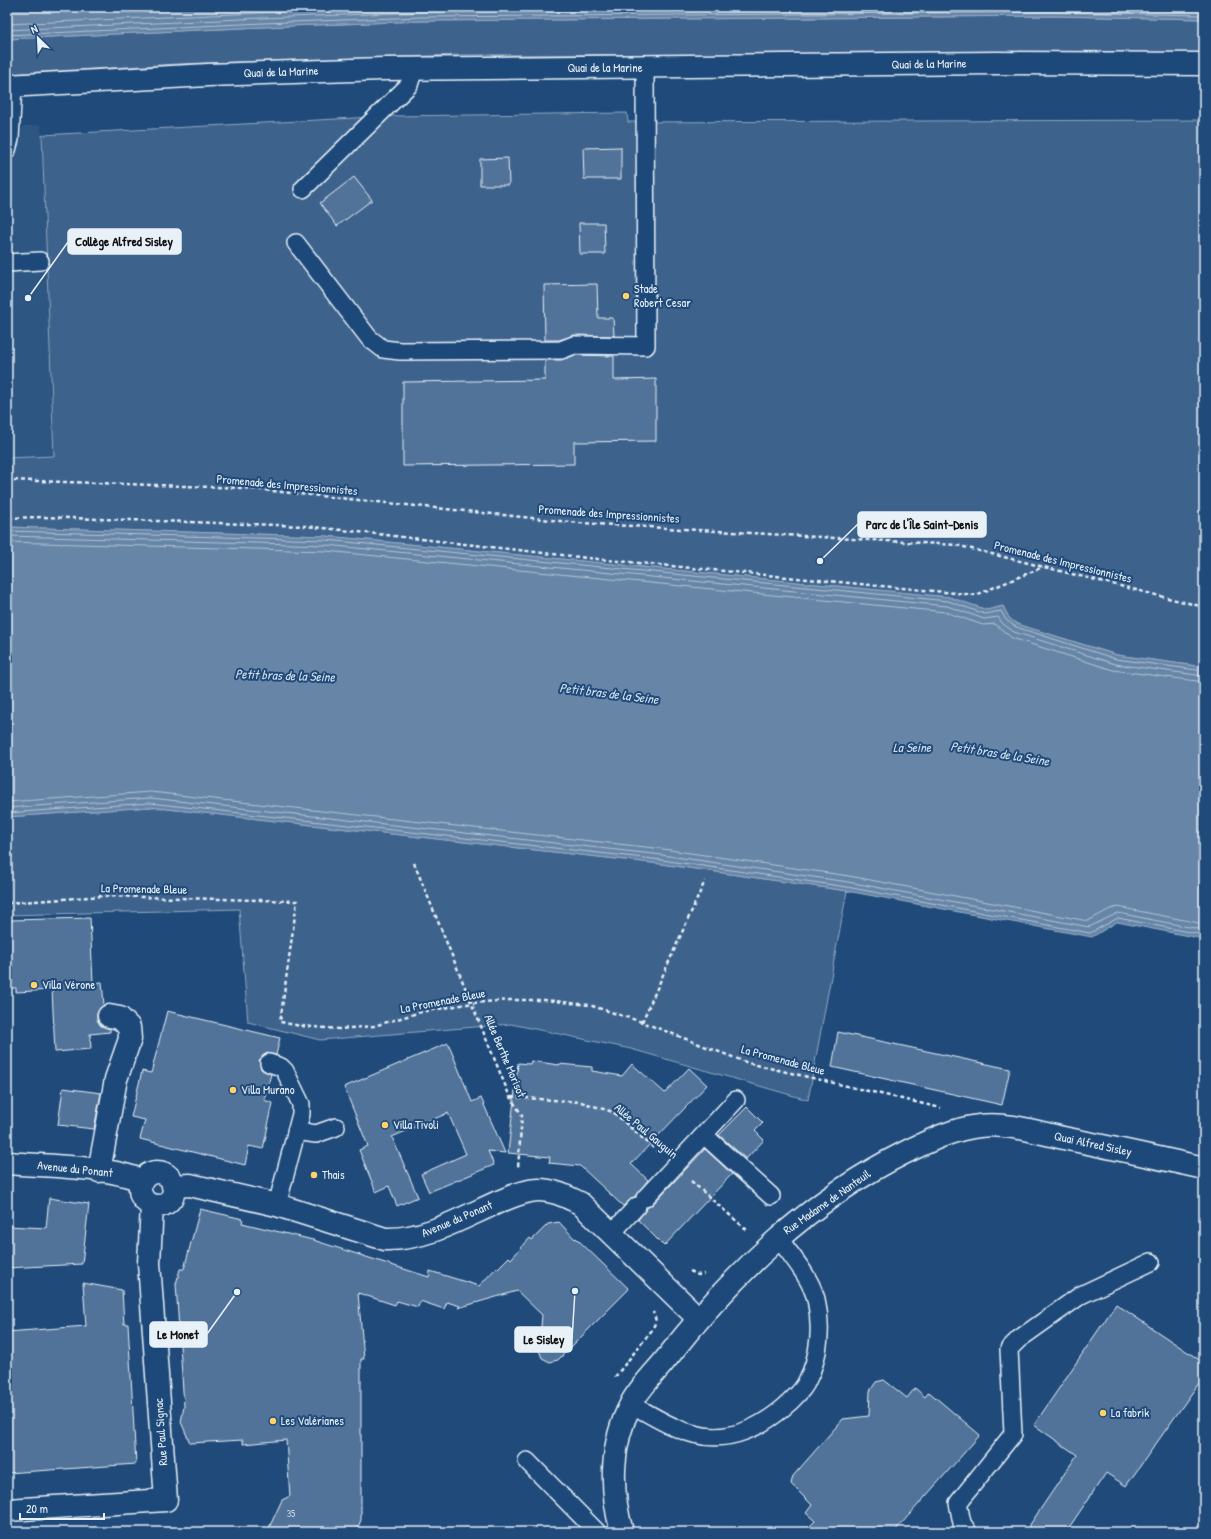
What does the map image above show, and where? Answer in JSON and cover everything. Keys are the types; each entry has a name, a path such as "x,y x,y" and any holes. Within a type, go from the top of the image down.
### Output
{"street":[{"name":"Quai de la Marine","path":"10,86 208,75 414,69 645,68 996,63 1204,64"},
{"path":"99,1171 116,1079 130,1039 130,1027 120,1018 109,1016"},
{"name":"Quai Alfred Sisley","path":"980,1126 1017,1128 1204,1168"},
{"name":"Rue Madame de Nanteuil","path":"631,1404 698,1318 778,1237 792,1225 854,1180 887,1162 922,1144 961,1129 980,1126"},
{"name":"Avenue du Ponant","path":"7,1163 99,1171 131,1176 142,1181"},
{"path":"159,1173 168,1177 173,1186 172,1197 168,1202 158,1206 152,1205 141,1196 140,1186 142,1181 149,1174 159,1173"},
{"name":"Avenue du Ponant","path":"173,1186 190,1184 277,1205 385,1239 396,1239 421,1235 516,1195 539,1190 560,1193 580,1203 698,1318"},
{"name":"Rue Paul Signac","path":"7,1510 166,1500 149,1263 152,1205"},
{"path":"622,1532 616,1509 613,1476 615,1455 631,1404"}],"lane":[{"path":"296,243 369,338 383,349 400,351 561,350 574,345 646,346 645,68"},
{"path":"303,189 409,85 414,69"},
{"path":"7,150 10,139 10,86"},
{"path":"7,263 40,261"},
{"path":"269,1063 281,1067 285,1071 301,1104 301,1114 277,1205"},
{"path":"611,1234 736,1100"},
{"path":"296,1131 316,1134 336,1127"},
{"path":"704,1135 771,1196"},
{"path":"631,1404 667,1423 694,1434 718,1436 742,1432 761,1425 777,1414 796,1396 807,1383 818,1351 819,1321 816,1298 808,1281 778,1237"},
{"path":"968,1532 962,1523 958,1503 1013,1434 1009,1349 1019,1339 1081,1295 1151,1262"},
{"path":"527,1460 597,1532"}],"path":[{"name":"Promenade des Impressionnistes","path":"8,480 244,488 580,523 956,545 1204,607"},
{"path":"8,480 11,518 306,526 597,559 976,595 1044,567"},
{"name":"Allée Berthe Morisot","path":"414,863 510,1096 522,1115 516,1195"},
{"path":"642,1022 705,881"},
{"name":"La Promenade Bleue","path":"7,903 103,896 297,901 280,1022 340,1030 374,1026 421,1012 472,1003 510,1000 545,1000 589,1005 642,1022 748,1063 944,1109"},
{"name":"Allée Paul Gauguin","path":"510,1096 581,1102 613,1112 748,1231"}],"shaded area":[{"path":"1052,16 1204,19 1204,53 459,55 176,64 7,74 7,39 422,21"},
{"name":"Stade Robert Cesar","path":"627,113 628,122 1204,120 1204,667 1117,655 1017,624 1009,618 1003,606 987,610 949,597 326,536 7,527 7,458 54,456 42,135 391,116"},
{"path":"41,125 54,456 7,458 7,139 20,138 23,126"},
{"path":"150,807 661,864 847,891 808,1100 631,1049 511,1024 320,1040 248,1022 239,909 7,915 7,817"}],"water":[{"path":"7,7 1204,7 1204,19 1052,16 422,21 7,39"},
{"name":"La Seine","path":"7,527 326,536 949,597 987,610 1003,606 1009,618 1017,624 1117,655 1204,667 1204,939 1117,922 1092,937 847,891 661,864 150,807 7,817"}],"building":[{"path":"621,147 621,179 584,179 583,148"},
{"path":"508,158 509,185 480,185 480,159"},
{"path":"354,177 372,200 337,226 320,203"},
{"path":"579,223 604,223 605,254 580,254"},
{"path":"597,284 598,318 613,318 614,336 574,335 559,340 545,340 544,285"},
{"path":"576,355 614,356 614,380 656,379 656,441 574,442 574,464 403,466 403,382 545,380 545,360 561,360"},
{"name":"Villa Vérone","path":"90,918 93,983 102,982 104,1005 97,1013 97,1020 101,1026 110,1029 110,1032 90,1034 91,1049 55,1052 52,990 16,992 16,988 7,988 7,923 12,922 11,920"},
{"name":"Villa Murano","path":"167,1011 280,1038 276,1055 267,1053 259,1060 261,1069 271,1074 264,1100 273,1103 263,1149 249,1146 245,1165 140,1139 145,1120 131,1117 142,1071 151,1073"},
{"path":"838,1032 1010,1069 1002,1105 832,1067"},
{"name":"Villa Tivoli","path":"448,1043 472,1102 481,1098 505,1153 488,1151 494,1165 429,1192 421,1174 466,1154 448,1113 392,1137 418,1197 397,1206 389,1186 376,1192 359,1150 368,1146 344,1087"},
{"path":"531,1061 559,1065 592,1067 592,1071 622,1076 632,1064 665,1093 689,1068 707,1085 631,1164 648,1180 635,1196 623,1206 580,1166 549,1163 550,1157 508,1153 518,1063 530,1064"},
{"path":"63,1088 101,1093 94,1129 58,1125"},
{"path":"747,1107 763,1123 755,1131 764,1140 746,1159 719,1135"},
{"path":"705,1149 732,1174 664,1246 638,1220 647,1208 652,1205"},
{"path":"49,1198 89,1204 82,1264 7,1268 7,1226 46,1228"},
{"path":"200,1209 243,1219 242,1223 313,1240 429,1277 430,1271 479,1286 497,1267 498,1268 509,1257 511,1259 530,1238 532,1240 548,1224 559,1222 575,1239 576,1238 629,1289 558,1360 550,1362 542,1358 539,1350 542,1315 517,1291 458,1308 460,1306 447,1302 444,1309 420,1301 418,1307 397,1301 395,1305 358,1293 364,1359 361,1359 361,1520 356,1532 267,1532 282,1500 290,1496 286,1440 243,1444 243,1440 190,1443 181,1422 184,1406 176,1284 180,1269 184,1269"},
{"path":"83,1283 122,1290 124,1324 128,1324 136,1464 7,1473 7,1332 86,1326"},
{"name":"La fabrik","path":"1116,1304 1204,1363 1204,1376 1126,1486 1106,1473 1066,1532 1025,1532 1077,1455 1034,1425"},
{"path":"884,1380 907,1398 915,1388 925,1397 929,1392 980,1435 894,1532 804,1532 815,1521 806,1513 812,1505 791,1484 793,1476 843,1419 869,1416 870,1391 876,1382"}],"place":[{"name":"Stade Robert Cesar","path":"626,296"},
{"name":"Collège Alfred Sisley","path":"28,298"},
{"name":"Parc de l'Île Saint-Denis","path":"820,561"},
{"name":"Villa Vérone","path":"34,985"},
{"name":"Villa Murano","path":"233,1090"},
{"name":"Villa Tivoli","path":"385,1125"},
{"name":"Thais","path":"314,1175"},
{"name":"Le Sisley","path":"575,1291"},
{"name":"Le Monet","path":"237,1292"},
{"name":"La fabrik","path":"1103,1413"},
{"name":"Les Valérianes","path":"273,1421"}],"water label":[{"name":"Petit bras de la Seine","path":"285,675"},
{"name":"Petit bras de la Seine","path":"609,693"},
{"name":"Petit bras de la Seine","path":"1000,753"}]}
